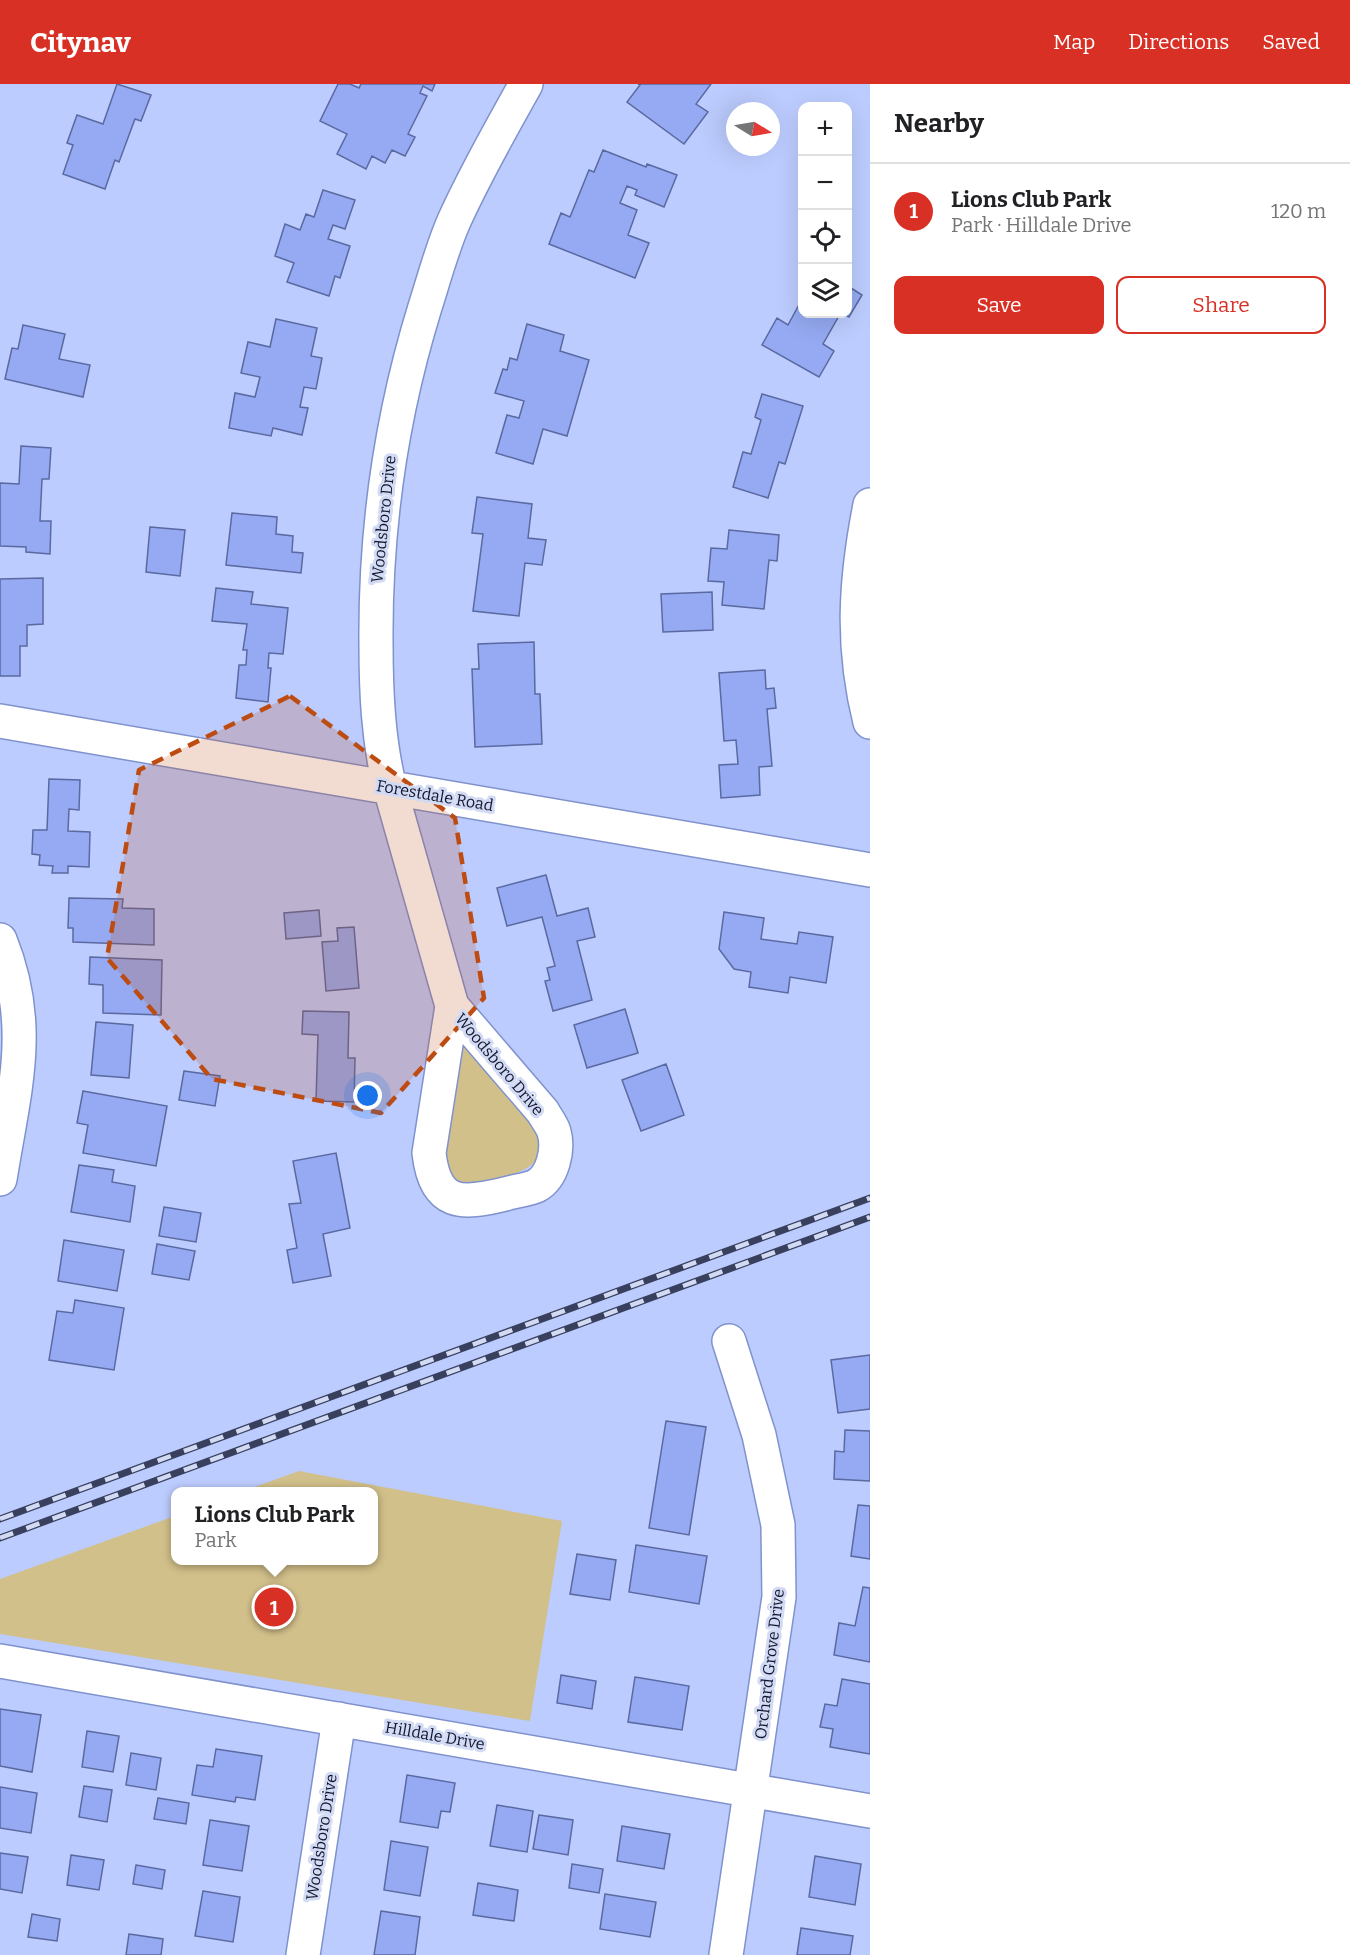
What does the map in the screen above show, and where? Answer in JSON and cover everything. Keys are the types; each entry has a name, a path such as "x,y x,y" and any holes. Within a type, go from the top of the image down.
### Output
{"street":[{"name":"Woodsboro Drive","path":"452,1006 543,1112 554,1130 556,1148 553,1162 547,1176 537,1185 472,1202 459,1200 434,1179 429,1153 452,1006 383,759 376,677 375,598 379,528 390,448 406,368 453,223 526,84"},
{"path":"870,505 862,544 855,609 857,651 870,722"},
{"name":"Forestdale Road","path":"0,721 870,870"},
{"path":"0,940 12,969 17,991 21,1035 0,1179"},
{"name":"Orchard Grove Drive","path":"726,1955 779,1597 778,1525 759,1435 729,1341"},
{"name":"Hilldale Drive","path":"0,1661 870,1811"},
{"name":"Woodsboro Drive","path":"303,1955 339,1719"}],"highlighted area":[{"path":"290,696 455,818 484,998 381,1113 212,1079 107,958 139,770"}],"shaded area":[{"path":"467,1044 541,1128 539,1158 534,1163 514,1174 474,1185 462,1184 453,1179 446,1169 444,1159 460,1050"},
{"path":"299,1471 562,1521 530,1721 0,1634 0,1579 171,1517 171,1565 378,1565 378,1487 255,1487"}],"building":[{"path":"117,84 151,95 141,121 135,119 119,162 115,160 105,189 63,174 73,145 67,143 77,115 103,124"},
{"path":"338,84 350,84 359,88 361,84 435,84 432,91 423,86 420,93 427,96 408,134 415,137 405,156 392,150 385,163 372,156 366,169 337,154 347,134 320,121"},
{"path":"638,84 711,84 696,104 708,112 684,144 627,102 640,85"},
{"path":"603,150 646,167 647,164 677,175 664,207 635,195 637,190 627,186 620,203 637,210 628,235 649,243 635,278 549,244 561,213 570,217 589,170 594,172"},
{"path":"323,190 355,200 345,229 333,225 328,239 350,246 340,278 335,276 329,296 287,282 294,263 275,256 285,224 300,230 306,214 314,217"},
{"path":"852,289 862,295 852,312"},
{"path":"798,306 798,318 838,318 823,344 834,351 819,377 762,345 777,318 788,325"},
{"path":"276,319 317,328 311,356 322,358 316,389 304,387 300,407 308,408 302,435 273,428 271,436 229,428 235,393 255,397 260,377 241,373 248,342 270,347"},
{"path":"527,324 564,335 560,351 589,360 567,436 543,429 533,464 496,453 507,415 519,418 524,401 495,393 503,369 507,370 510,358 517,360"},
{"path":"23,325 65,334 59,359 90,365 83,397 5,379 12,348 18,349"},
{"path":"762,394 803,406 785,464 779,462 768,498 733,487 743,452 751,454 761,420 755,417"},
{"path":"21,446 51,448 49,479 42,479 40,521 51,521 50,554 26,552 26,547 0,546 0,483 19,484"},
{"path":"477,497 532,504 528,538 546,540 542,565 525,563 519,616 473,611 483,534 472,533"},
{"path":"232,513 277,517 276,534 293,536 292,552 303,553 301,573 226,565"},
{"path":"150,527 185,530 180,576 146,572"},
{"path":"729,530 779,535 777,561 769,560 764,609 722,605 724,582 708,581 711,548 727,549"},
{"path":"43,578 43,624 27,625 27,646 20,646 20,676 0,676 0,579"},
{"path":"216,588 253,592 251,604 288,608 283,654 269,653 268,668 271,668 268,702 236,698 239,665 246,665 247,650 243,650 247,624 212,621"},
{"path":"712,592 713,630 663,632 661,594"},
{"path":"534,642 535,694 540,694 542,744 475,747 472,669 479,669 478,644"},
{"path":"765,670 766,689 774,688 776,708 767,709 772,766 759,767 760,795 721,798 719,765 738,764 736,740 724,741 719,673"},
{"path":"49,779 80,780 79,810 69,809 68,831 90,832 89,867 68,866 68,873 52,873 53,866 39,865 40,855 32,854 33,830 47,830"},
{"path":"546,875 557,916 588,908 595,937 577,941 592,1000 553,1011 545,981 550,980 547,968 555,966 542,917 507,926 497,888"},
{"path":"69,898 123,899 122,908 154,909 154,945 73,942 73,928 68,928"},
{"path":"319,910 321,936 286,939 284,913"},
{"path":"724,912 764,918 761,939 797,944 799,932 833,937 826,983 790,977 788,993 749,987 751,972 734,969 719,949"},
{"path":"354,927 359,988 326,991 322,942 338,941 337,928"},
{"path":"90,957 162,960 161,1015 103,1013 103,985 89,984"},
{"path":"625,1009 638,1053 587,1068 574,1025"},
{"path":"303,1011 349,1012 348,1058 355,1058 354,1102 316,1101 318,1035 302,1034"},
{"path":"96,1022 133,1025 129,1078 91,1075"},
{"path":"666,1064 684,1115 641,1131 622,1080"},
{"path":"184,1071 220,1076 215,1106 179,1100"},
{"path":"83,1091 167,1106 156,1166 83,1153 88,1125 77,1123"},
{"path":"336,1153 350,1228 323,1234 331,1276 293,1283 287,1250 297,1248 289,1204 301,1203 293,1161"},
{"path":"79,1165 114,1170 112,1182 135,1186 130,1222 71,1212"},
{"path":"164,1207 201,1213 196,1242 159,1236"},
{"path":"64,1240 124,1250 117,1291 58,1281"},
{"path":"157,1244 195,1251 189,1280 152,1274"},
{"path":"75,1300 124,1308 114,1370 49,1360 57,1311 73,1313"},
{"path":"870,1355 870,1409 838,1413 831,1360"},
{"path":"666,1421 706,1427 689,1535 649,1528"},
{"path":"845,1430 870,1431 870,1481 834,1479 835,1451 844,1452"},
{"path":"858,1505 870,1506 870,1559 851,1556"},
{"path":"636,1545 707,1556 699,1604 629,1592"},
{"path":"577,1554 616,1560 610,1600 570,1594"},
{"path":"863,1587 870,1588 870,1662 834,1655 839,1623 855,1626"},
{"path":"561,1675 596,1681 592,1709 557,1703"},
{"path":"635,1677 689,1686 682,1730 628,1722"},
{"path":"842,1679 870,1684 870,1754 830,1747 833,1729 820,1727 825,1704 837,1706"},
{"path":"0,1709 41,1715 32,1772 0,1766"},
{"path":"87,1731 119,1736 113,1772 82,1767"},
{"path":"216,1749 262,1756 255,1800 236,1797 235,1802 192,1795 197,1765 213,1767"},
{"path":"131,1753 161,1758 156,1790 126,1785"},
{"path":"407,1775 455,1783 450,1812 441,1811 438,1828 400,1822"},
{"path":"84,1786 112,1790 107,1822 79,1817"},
{"path":"0,1787 37,1793 31,1833 0,1828"},
{"path":"158,1798 189,1803 186,1824 154,1819"},
{"path":"497,1805 533,1811 527,1852 490,1846"},
{"path":"539,1815 573,1820 568,1855 533,1849"},
{"path":"210,1820 249,1826 242,1871 203,1865"},
{"path":"622,1826 670,1834 664,1869 617,1861"},
{"path":"391,1841 428,1847 420,1896 384,1890"},
{"path":"0,1853 28,1857 22,1893 0,1889"},
{"path":"71,1855 104,1860 99,1890 67,1885"},
{"path":"815,1856 861,1864 855,1905 809,1897"},
{"path":"572,1864 603,1869 599,1893 569,1888"},
{"path":"136,1865 165,1870 162,1889 133,1884"},
{"path":"478,1883 518,1890 514,1921 473,1915"},
{"path":"203,1891 240,1897 233,1942 195,1936"},
{"path":"605,1894 656,1902 650,1937 600,1929"},
{"path":"381,1911 420,1917 415,1955 374,1955"},
{"path":"32,1914 60,1919 57,1941 28,1937"},
{"path":"801,1928 853,1936 850,1955 797,1955"},
{"path":"129,1934 163,1939 161,1955 126,1955"}],"railway":[{"path":"0,1519 870,1198"},
{"path":"0,1538 870,1217"}],"place":[{"name":"Lions Club Park","path":"274,1607"}]}
